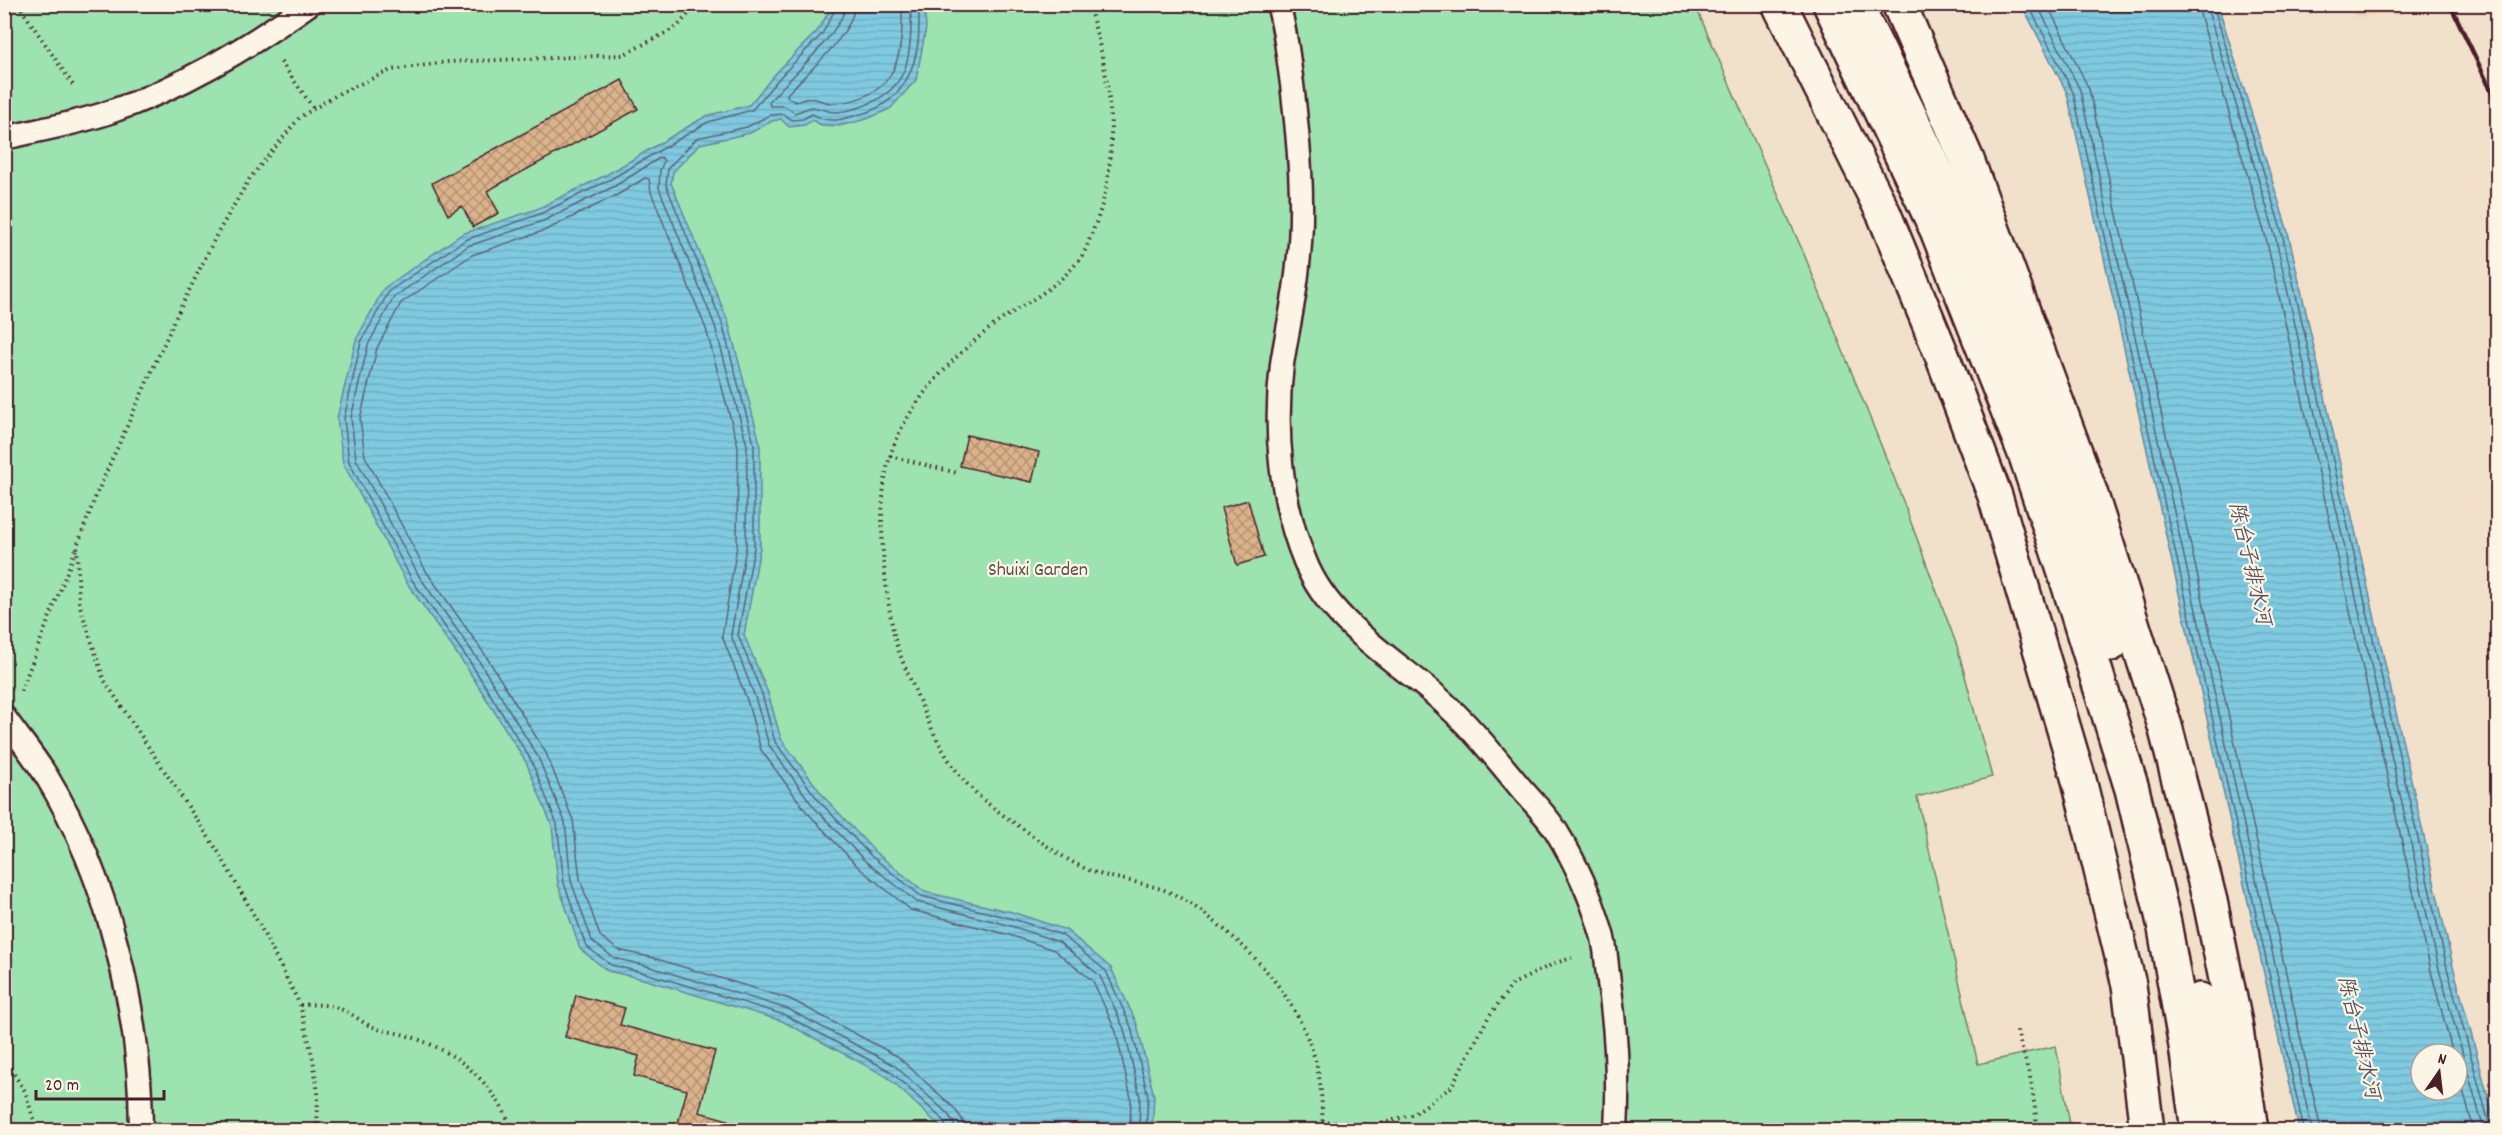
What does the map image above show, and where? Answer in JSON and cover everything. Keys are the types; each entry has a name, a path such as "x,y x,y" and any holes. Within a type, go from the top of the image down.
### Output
{"street":[{"path":"1779,4 1884,214 1940,350 1995,496 2079,780 2126,974 2147,1131"},
{"path":"1830,4 1941,241 2026,456 2064,570 2132,789 2164,923 2186,1046 2198,1131"},
{"path":"1855,4 1926,150 2005,331 2045,437 2080,542 2146,760 2205,1021 2225,1131"},
{"path":"1899,4 1967,160 2090,492 2165,726 2210,902 2235,1023 2251,1131"}],"lane":[{"path":"4,138 94,116 165,90 263,37 309,4"},
{"path":"1278,4 1284,25 1293,93 1299,150 1301,208 1299,264 1282,365 1278,421 1282,465 1290,511 1304,559 1316,587 1340,614 1369,643 1441,700 1480,738 1554,827 1582,881 1602,933 1613,1006 1618,1082 1616,1131"},
{"path":"6,720 47,777 84,852 116,945 135,1030 141,1084 141,1131"}],"path":[{"path":"18,4 94,116"},
{"path":"6,720 97,493 217,234 250,178 300,117 340,93 390,70 448,62 623,55 677,27 697,4"},
{"path":"1088,4 1106,74 1113,124 1100,213 1082,258 1053,288 990,328 950,363 931,383 907,420 890,456 883,494 887,591 895,639 925,715 946,754 973,790 1051,849 1088,869 1167,891 1207,915 1267,970 1293,1005 1316,1065 1323,1131"},
{"path":"263,37 314,109"},
{"path":"890,456 957,473"},
{"path":"77,546 79,603 104,680 219,853 260,926 300,1005 316,1082 317,1131"},
{"path":"1322,1122 1377,1125 1414,1114 1451,1087 1489,1016 1513,984 1555,963 1604,949"},
{"path":"300,1005 326,1004 348,1012 373,1028 409,1036 468,1064 488,1086 505,1112 513,1131"},
{"path":"2017,1031 2031,1081 2038,1131"},
{"path":"4,1059 25,1091 37,1131"}],"shaded area":[{"path":"2350,5 2407,5 2402,15 2355,17"}],"green space":[{"name":"Shuixi Garden","path":"5,4 1695,5 1804,254 1897,485 1957,646 1992,777 1917,797 1978,1064 2056,1046 2071,1130 5,1130"}],"water":[{"path":"833,5 924,5 926,28 916,80 890,109 867,119 839,126 821,125 812,120 805,125 789,127 781,119 772,121 750,133 700,144 673,172 671,183 728,321 760,443 760,548 744,635 768,693 781,739 824,797 875,852 925,892 1012,912 1066,930 1111,968 1137,1024 1154,1096 1152,1130 944,1130 886,1076 782,1021 643,979 608,971 580,949 558,884 552,826 526,762 467,668 407,583 343,463 337,418 356,340 384,288 462,234 537,209 608,174 706,116 749,105 818,30"},
{"name":"陈台子排水河","path":"2022,5 2218,5 2288,232 2453,966 2497,1130 2299,1130 2067,93"}],"building":[{"path":"622,80 638,109 487,191 499,213 473,227 462,206 448,215 432,183"},
{"path":"967,435 1039,452 1032,482 960,466"},
{"path":"1248,500 1264,557 1237,565 1221,508"},
{"path":"576,995 625,1008 620,1025 715,1051 699,1112 728,1120 726,1130 676,1130 687,1090 634,1076 639,1056 565,1037"}],"railway":[{"path":"2450,4 2498,105"}]}
